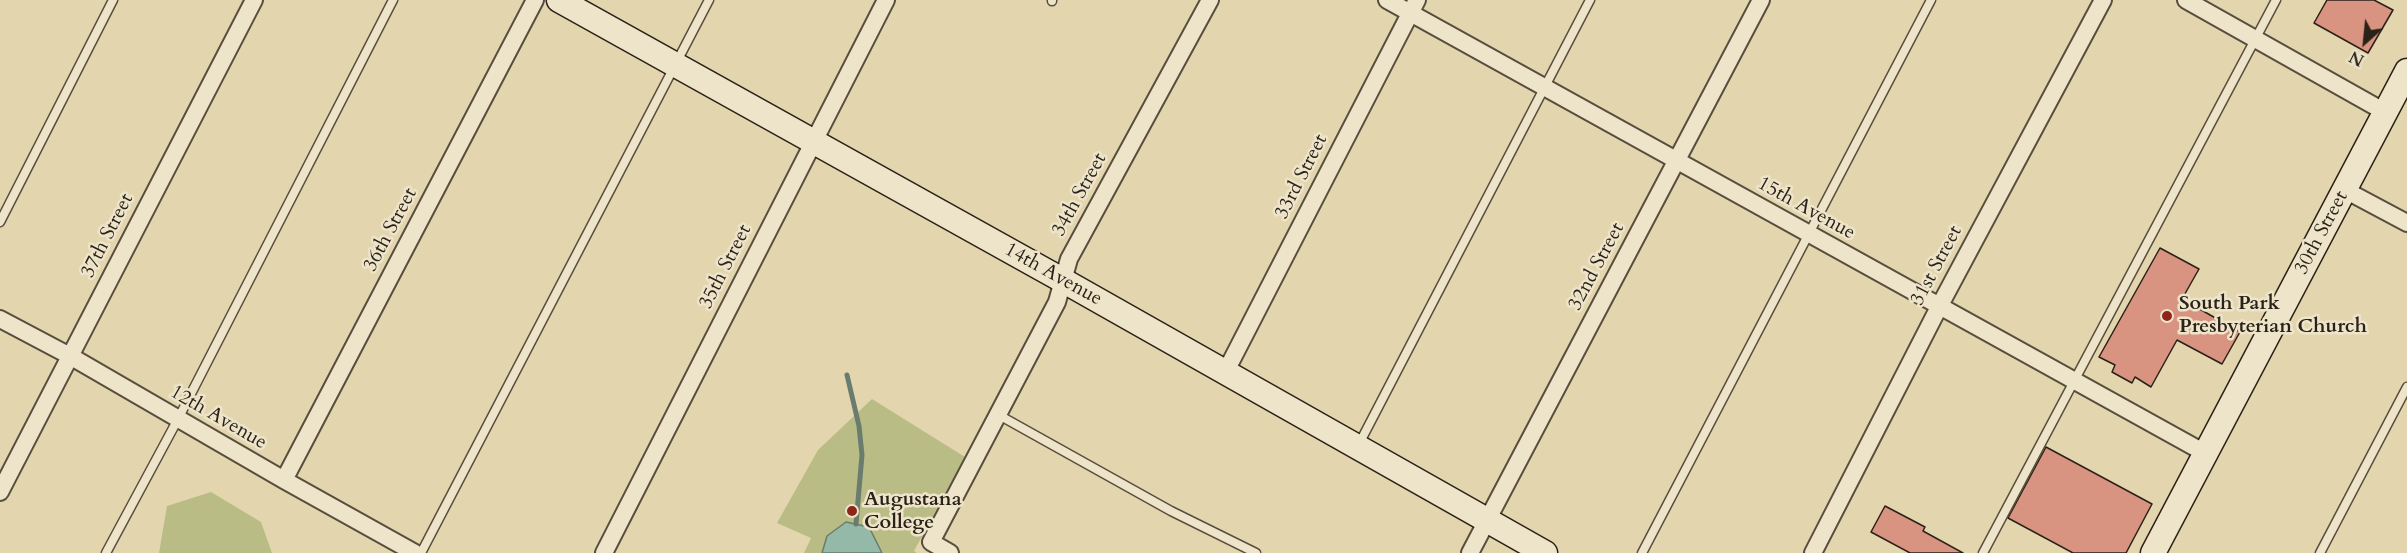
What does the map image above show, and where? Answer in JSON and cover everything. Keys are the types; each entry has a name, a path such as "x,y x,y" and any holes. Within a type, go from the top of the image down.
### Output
{"street":[{"name":"37th Street","path":"0,492 254,0"},
{"name":"36th Street","path":"284,480 535,0"},
{"name":"14th Avenue","path":"559,0 1064,281 1545,553"},
{"name":"35th Street","path":"603,553 886,0"},
{"name":"34th Street","path":"950,553 931,542 1057,302 1069,259 1210,0"},
{"name":"15th Avenue","path":"1387,0 1414,7 1545,87 2205,453"},
{"name":"32nd Street","path":"1470,553 1761,0"},
{"name":"31st Street","path":"1813,553 1939,307 2103,0"},
{"path":"2186,0 2385,112"},
{"name":"33rd Street","path":"1225,372 1414,7"},
{"name":"30th Street","path":"2153,553 2407,71"},
{"path":"2345,190 2407,223"},
{"name":"12th Avenue","path":"0,319 70,356 284,480 416,553"}],"lane":[{"path":"0,222 113,0"},
{"path":"106,553 178,419 393,0"},
{"path":"421,553 709,0"},
{"path":"1357,447 1590,0"},
{"path":"1642,553 1931,0"},
{"path":"1983,553 2276,0"},
{"path":"2320,553 2407,387"},
{"path":"997,414 1198,525 1256,553"}],"green space":[{"name":"Augustana College","path":"872,399 965,457 914,551 917,553 804,553 811,538 777,523 818,450"},
{"path":"211,492 261,522 272,553 159,553 167,506"}],"shaded area":[{"path":"846,522 869,527 882,553 822,553 827,536"}],"building":[{"path":"2327,0 2374,0 2393,10 2368,53 2314,23"},
{"name":"South Park Presbyterian Church","path":"2160,248 2199,269 2182,299 2240,332 2222,364 2177,340 2151,387 2135,377 2132,383 2112,372 2115,365 2099,357"},
{"path":"2046,447 2152,504 2126,553 2073,553 2008,518"},
{"path":"1885,506 1925,527 1923,531 1963,553 1910,553 1871,532"}],"waterway":[{"path":"847,375 859,426 862,455 856,524"}],"place":[{"name":"South Park Presbyterian Church","path":"2167,316"},
{"name":"Augustana College","path":"852,511"}]}
